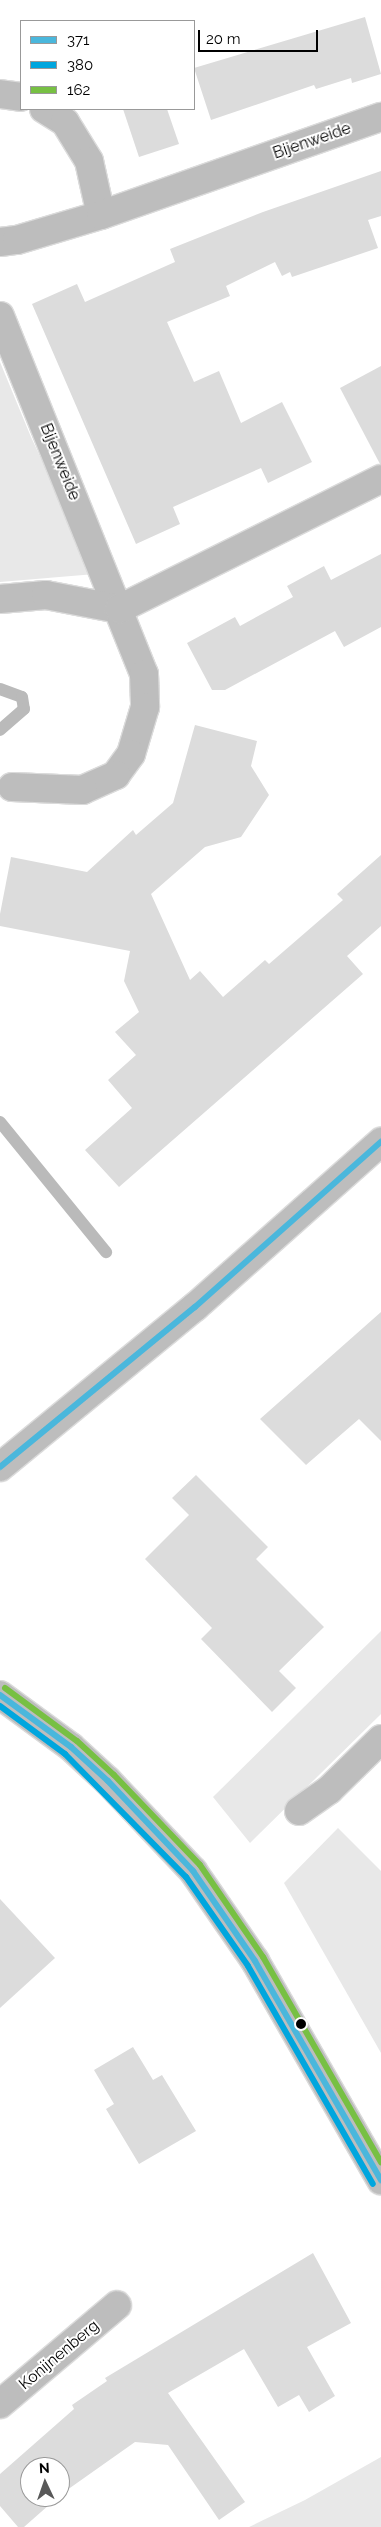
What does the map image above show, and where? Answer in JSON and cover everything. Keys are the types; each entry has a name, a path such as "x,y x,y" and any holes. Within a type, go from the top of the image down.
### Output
{"street":[{"path":"0,94 20,97"},
{"path":"46,110 65,122 88,161 101,214"},
{"name":"Bijenweide","path":"0,242 17,240 101,214 381,117"},
{"name":"Bijenweide","path":"0,316 144,674 146,707 131,754 116,775 83,790 12,787"},
{"path":"0,600 46,595 119,609 381,479"},
{"path":"0,1467 195,1307 381,1142"},
{"path":"0,1695 71,1748 108,1781 193,1871 255,1961 381,2180"},
{"path":"299,1811 329,1790 381,1739"},
{"name":"Konijnenberg","path":"0,2404 117,2305"}],"shaded area":[{"path":"0,362 31,437 95,574 0,582"},
{"path":"381,1631 381,1714 250,1843 213,1797"},
{"path":"338,1828 381,1871 381,2053 284,1883"},
{"path":"381,2457 381,2527 249,2527 305,2500"}],"building":[{"path":"365,17 381,74 352,83 351,78 316,89 314,85 211,120 195,68"},
{"path":"123,110 167,110 179,144 139,157"},
{"path":"381,171 381,216 368,220 378,248 292,277 290,272 282,276 275,262 226,286 230,296 167,322 194,382 219,371 241,423 282,402 312,462 268,483 261,468 173,507 180,524 136,544 32,304 77,284 85,302 175,262 170,249 263,212"},
{"path":"381,366 381,464 380,464 340,388"},
{"path":"381,554 381,627 344,647 335,631 225,690 212,690 187,643 235,617 240,626 293,597 287,586 324,566 331,580"},
{"path":"195,725 257,741 251,766 269,795 241,837 205,847 151,894 190,980 200,971 223,997 265,960 269,964 343,900 337,894 381,855 381,926 347,956 363,974 119,1187 85,1150 132,1108 108,1080 136,1055 115,1032 139,1012 124,981 130,951 0,926 0,914 11,857 87,872 133,830 136,835 173,803"},
{"path":"381,1312 381,1441 359,1419 306,1465 260,1419"},
{"path":"196,1475 268,1547 256,1559 324,1627 279,1671 296,1688 272,1712 201,1639 212,1628 145,1559 189,1515 172,1498"},
{"path":"0,1899 55,1958 0,2008"},
{"path":"133,2047 153,2080 162,2075 196,2131 139,2164 106,2109 114,2104 94,2070"},
{"path":"313,2253 351,2323 307,2347 335,2396 309,2412 299,2395 278,2407 244,2349 168,2393 245,2502 219,2520 168,2445 135,2442 70,2488 70,2457 20,2457 20,2507 47,2507 24,2527 18,2527 0,2506 0,2474 74,2409 72,2405 107,2381 105,2378"}],"waterway":[{"path":"0,689 22,697 24,709 0,730"},
{"path":"0,1122 106,1252"}],"transit line":[{"name":"371","path":"0,1467 195,1307 381,1142"},
{"name":"162","path":"5,1688 77,1741 114,1775 200,1865 263,1957 381,2162"},
{"name":"371","path":"0,1695 71,1747 108,1781 193,1871 255,1961 381,2180"},
{"name":"380","path":"0,1706 65,1754 186,1877 248,1966 373,2184"}]}
